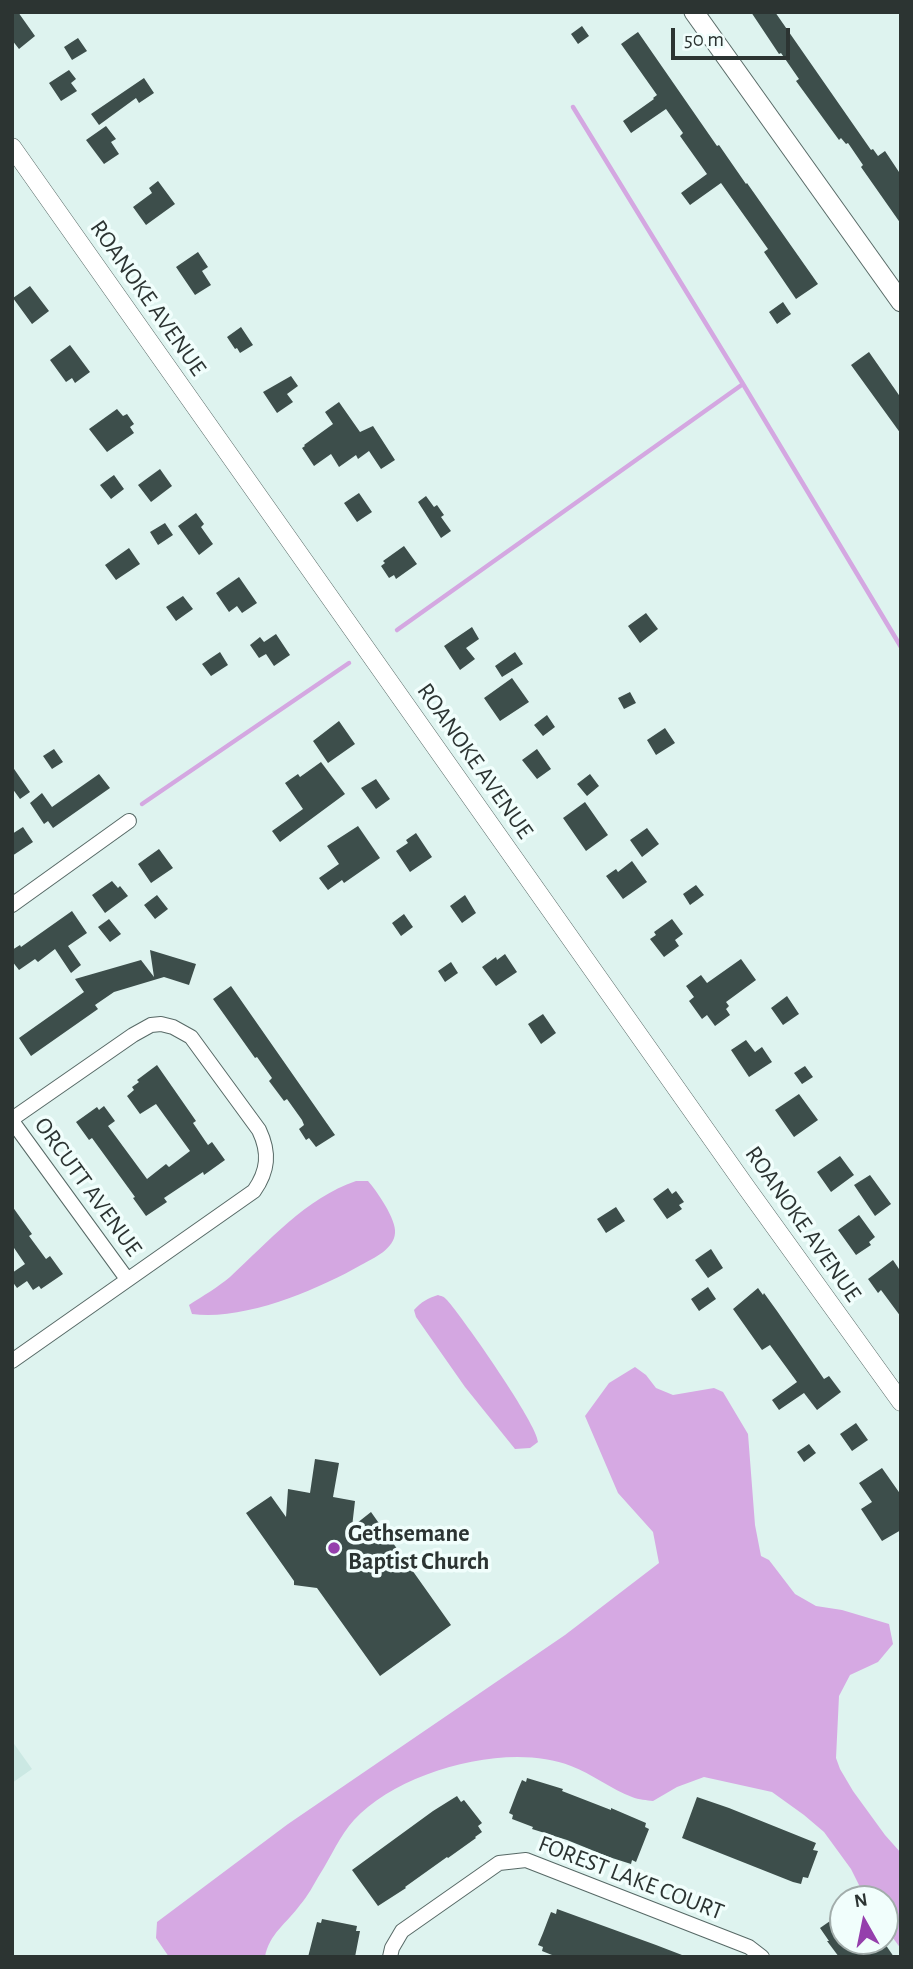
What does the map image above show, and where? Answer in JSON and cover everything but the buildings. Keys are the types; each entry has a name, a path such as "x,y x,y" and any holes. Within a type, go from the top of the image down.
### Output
{"main road":[{"path":"694,12 901,302"}],"street":[{"name":"ROANOKE AVENUE","path":"12,147 901,1402"},
{"path":"12,905 129,821"},
{"path":"12,1120 132,1035 151,1025 161,1024 191,1037 259,1130 267,1156 266,1170 254,1191 12,1361"},
{"name":"ORCUTT AVENUE","path":"12,1120 127,1279"},
{"name":"FOREST LAKE COURT","path":"390,1957 402,1931 499,1863 526,1860 749,1947 762,1957"}],"shaded area":[{"path":"356,1181 368,1181 393,1221 394,1239 382,1252 323,1284 280,1302 234,1313 192,1314 189,1305 230,1277 288,1222 321,1198"},
{"path":"438,1295 447,1300 468,1327 526,1415 538,1442 530,1448 515,1449 465,1387 416,1317 414,1310 417,1307"},
{"path":"635,1367 646,1375 656,1388 673,1395 714,1388 723,1392 748,1434 755,1525 761,1556 769,1560 795,1594 816,1606 842,1610 889,1624 893,1644 878,1662 850,1675 839,1696 836,1758 853,1791 901,1853 901,1949 899,1885 859,1885 851,1869 824,1832 772,1792 704,1777 677,1787 653,1801 643,1800 624,1794 571,1766 545,1759 517,1757 456,1765 398,1787 374,1803 344,1832 306,1898 274,1935 265,1957 169,1957 156,1938 157,1922 288,1824 565,1635 659,1563 653,1532 618,1493 585,1416 609,1383"},
{"path":"12,1741 32,1769 12,1783"}],"waterway":[{"path":"573,107 901,647"},
{"path":"397,630 743,384"},
{"path":"142,804 349,663"}],"place":[{"name":"Gethsemane Baptist Church","path":"334,1548"}]}
